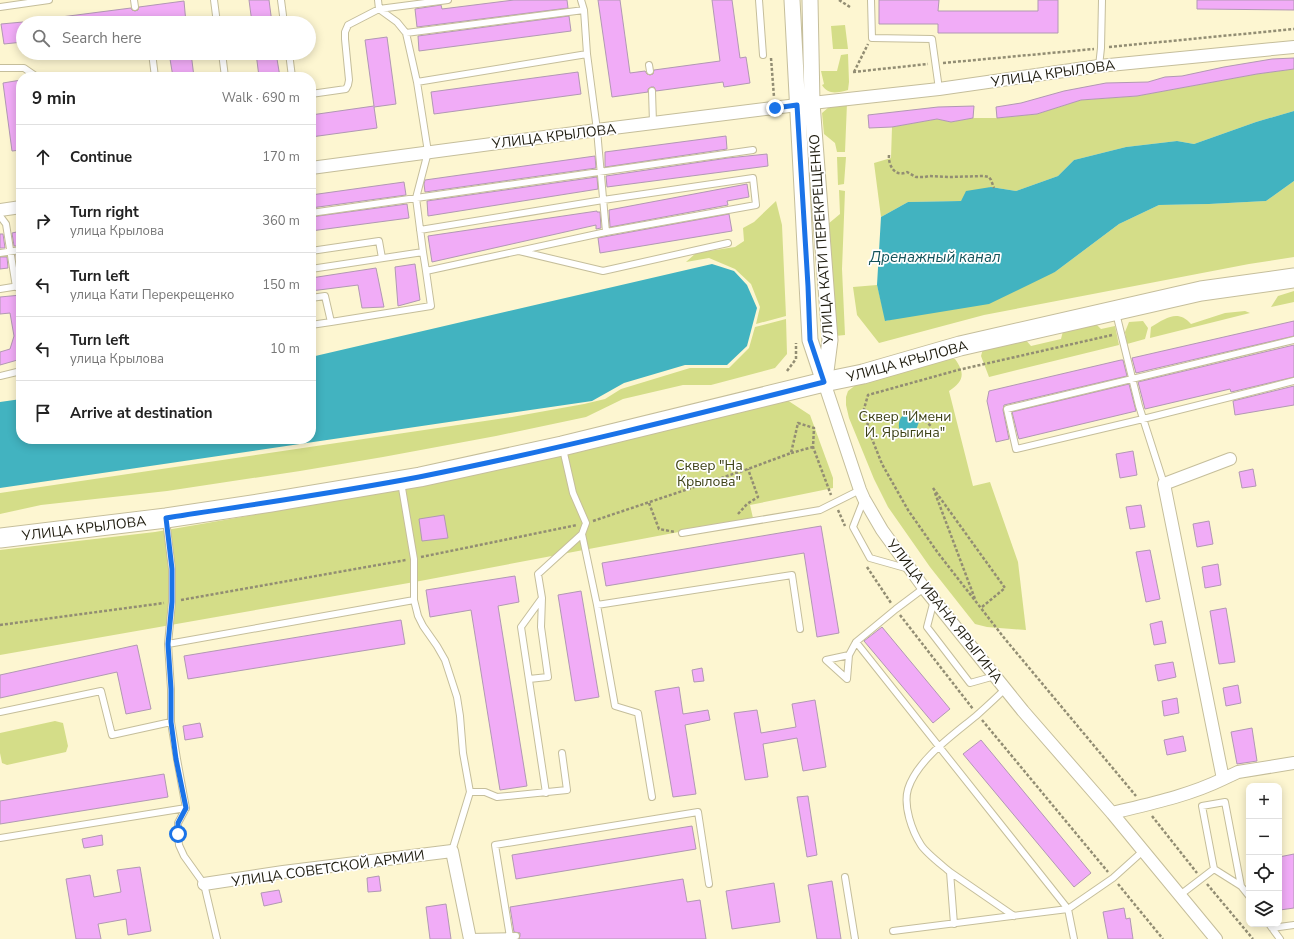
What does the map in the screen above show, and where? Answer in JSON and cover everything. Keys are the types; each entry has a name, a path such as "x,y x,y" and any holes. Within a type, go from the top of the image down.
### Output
{"main road":[{"name":"УЛИЦА КРЫЛОВА","path":"0,538 166,518 401,480 562,446 824,382 863,374 960,346 1115,310 1201,291 1294,278"}],"street":[{"name":"УЛИЦА КАТИ ПЕРЕКРЕЩЕНКО","path":"792,0 810,340 824,382"},
{"name":"УЛИЦА КАТИ ПЕРЕКРЕЩЕНКО","path":"810,0 812,103 830,340 824,382"},
{"name":"УЛИЦА КРЫЛОВА","path":"812,103 939,89 1099,66 1294,47"},
{"name":"УЛИЦА КРЫЛОВА","path":"316,167 797,105"},
{"path":"0,210 16,208"},
{"name":"УЛИЦА ИВАНА ЯРЫГИНА","path":"824,382 862,494 882,530 924,588 1005,689 1112,813 1216,939"},
{"path":"1222,779 1164,484 1230,459"},
{"path":"1112,813 1143,806 1204,788 1238,772 1294,763"},
{"path":"452,851 469,938"},
{"name":"УЛИЦА СОВЕТСКОЙ АРМИИ","path":"204,884 283,872 452,851"}],"lane":[{"path":"0,7 49,0"},
{"path":"134,0 135,7"},
{"path":"214,0 217,16"},
{"path":"281,0 283,16"},
{"path":"316,324 431,306 416,198 428,152 418,82 406,33 397,22 379,9 378,0"},
{"path":"316,93 346,88 348,85 349,80 345,32 348,25 379,9 448,0"},
{"path":"581,0 584,10 597,130 606,232"},
{"path":"759,0 762,55"},
{"path":"872,0 872,38 932,39 939,89"},
{"path":"1099,66 1102,0"},
{"path":"406,33 584,10"},
{"path":"418,82 588,54"},
{"path":"153,60 154,72"},
{"path":"223,60 225,72"},
{"path":"290,60 291,72"},
{"path":"0,68 24,68 30,72"},
{"path":"652,92 653,123"},
{"path":"316,212 753,150"},
{"path":"420,230 603,200 753,178 756,205 606,232 426,272"},
{"path":"0,216 6,224 10,251 16,275"},
{"path":"316,250 379,241 382,258"},
{"path":"517,251 603,271 728,244"},
{"path":"0,253 16,250"},
{"path":"316,268 423,252"},
{"path":"0,289 16,287"},
{"path":"316,297 325,296 331,322"},
{"path":"1115,310 1143,419 1164,484"},
{"path":"1294,340 1007,409 1016,449 1294,381"},
{"path":"0,376 16,372"},
{"path":"529,680 548,677 541,627 542,598 538,574 582,534 586,523 574,493 562,446"},
{"path":"401,480 414,559 414,600 418,616 423,626 445,660 457,697 460,716 463,753 470,792 452,851"},
{"path":"681,532 820,510 862,494"},
{"path":"862,494 853,527 870,558 911,569"},
{"path":"166,518 172,569 172,595 168,644 171,689 171,722 176,759 186,808 178,823 180,845 184,856 204,884 217,939"},
{"path":"582,534 598,604 615,706 638,713 652,797"},
{"path":"598,604 792,575 800,628"},
{"path":"849,655 826,660 847,680 849,655 856,642 924,588"},
{"path":"542,598 521,627 546,793"},
{"path":"168,644 414,600"},
{"path":"934,600 928,627 970,683 995,676"},
{"path":"856,642 1068,909 1074,939"},
{"path":"1005,689 978,714 939,746 915,774 908,791 908,812 913,828 922,846 950,872 1014,916"},
{"path":"0,712 102,691 112,735 171,722"},
{"path":"470,792 485,792 497,797 567,790 562,753"},
{"path":"1242,886 1214,869 1202,806 1225,802 1242,886 1246,892"},
{"path":"0,838 186,808"},
{"path":"469,938 513,937 495,845 698,812 709,884"},
{"path":"893,931 1068,909 1113,878 1143,851"},
{"path":"1180,895 1214,869"},
{"path":"950,872 954,924"},
{"path":"845,877 855,939"},
{"path":"1282,926 1294,925"},
{"path":"1271,927 1280,939"}],"path":[{"path":"839,0 850,7"},
{"path":"872,38 853,72 1294,29"},
{"path":"889,155 890,164 896,173 902,174 907,172 916,177 925,178 929,176 983,176 989,177 994,188"},
{"path":"1121,333 958,370 868,395 864,409 870,434 882,464 908,510 938,553 1030,669 1253,939"},
{"path":"913,410 931,426"},
{"path":"902,436 926,435"},
{"path":"791,453 813,447"},
{"path":"734,515 739,513 747,504 758,497 748,469"},
{"path":"976,601 933,488 1005,588 982,607"},
{"path":"649,503 659,529 674,533 681,532"}],"green space":[{"path":"845,25 848,49 833,49 831,26"},
{"path":"848,54 848,90 830,92 822,85 824,84 821,71 837,71 841,55"},
{"path":"1294,69 1294,111 1256,122 1194,144 1177,141 1126,147 1074,160 1058,176 1016,191 991,187 961,201 908,202 881,217 874,163 891,158 892,127 937,119 951,122 973,118 997,118 1037,114 1081,100 1137,96 1257,74"},
{"path":"847,103 845,152 837,152 835,143 824,134 822,113 829,107"},
{"path":"837,157 846,157 844,184 838,185"},
{"path":"1294,181 1294,257 1249,264 984,315 879,343 857,315 853,287 877,285 886,321 1055,272 1119,224 1159,205 1266,201"},
{"path":"839,190 845,191 842,269 845,335 835,336 828,224 840,214"},
{"path":"776,201 782,225 786,316 756,324 760,307 751,284 735,269 709,258 686,262 696,253 735,247 744,241 743,228 754,222"},
{"path":"1294,291 1294,302 1271,307 1278,296"},
{"path":"1245,311 1250,313 1150,338 1151,327 1172,316 1186,319 1191,324 1225,313"},
{"path":"786,319 787,354 775,368 711,385 683,385 623,399 586,417 496,436 300,471 167,491 41,505 0,514 0,493 512,417 605,399 621,389 690,368 729,368 749,348 755,327"},
{"path":"1143,321 1148,328 1145,339 1127,344 1125,332 1129,322"},
{"path":"1094,322 1101,329 1115,326 1119,345 989,377 981,356 983,349 1025,339 1031,346 1061,339 1063,331"},
{"name":"Сквер \"Имени И. Ярыгина\"","path":"948,359 955,359 962,373 960,381 949,391 973,486 990,482 1018,562 1026,630 987,627 975,624 930,567 888,507 874,479 849,418 846,397 848,391 857,384"},
{"name":"Сквер \"На Крылова\"","path":"787,400 810,415 833,478 833,488 750,505 753,518 420,581 0,655 0,550 155,532 391,491"},
{"path":"55,721 63,723 68,746 66,752 7,765 2,763 0,753 0,733"}],"water":[{"name":"Дренажный канал","path":"1294,111 1294,181 1266,201 1159,205 1119,224 1055,272 989,304 885,321 877,285 881,217 908,202 961,201 966,191 991,187 1016,191 1058,176 1074,160 1126,147 1177,141 1194,144 1256,122"},
{"path":"712,264 734,271 747,285 757,308 747,346 727,365 685,365 624,383 592,401 316,442 316,356"},
{"path":"16,400 16,444 299,444 0,488 0,402"},
{"path":"910,411 920,419 915,433 901,434 899,423 901,417"}],"building":[{"path":"249,0 269,0 271,16 251,16"},
{"path":"514,0 567,0 568,8 417,27 415,9 441,5 442,9"},
{"path":"598,0 620,0 630,73 645,71 650,75 653,74 654,70 720,61 712,0 732,0 740,58 746,57 750,83 724,87 723,82 656,91 654,87 651,87 648,89 648,92 612,97"},
{"path":"879,0 939,0 938,11 1038,11 1038,0 1058,0 1058,33 938,33 938,24 879,24"},
{"path":"1197,0 1294,0 1294,10 1197,9"},
{"path":"184,1 185,16 69,16 131,8 135,11 138,10 139,7"},
{"path":"569,16 571,31 419,51 418,36"},
{"path":"16,23 16,43 4,44 1,24"},
{"path":"387,37 396,104 374,107 377,128 316,136 316,114 374,106 365,40"},
{"path":"1294,58 1294,69 1257,74 1137,96 1081,100 1037,114 997,118 996,107 1021,103 1064,91 1106,83 1148,82 1165,77 1182,76 1272,59"},
{"path":"170,60 192,60 193,72 172,72"},
{"path":"257,60 277,60 279,72 258,72"},
{"path":"578,72 581,94 434,114 431,92"},
{"path":"16,81 16,151 12,151 3,83"},
{"path":"974,106 973,118 951,122 937,119 892,127 869,128 868,115 938,107"},
{"path":"726,136 727,149 605,167 605,152"},
{"path":"767,154 768,166 607,187 606,176 728,158"},
{"path":"595,156 596,168 425,192 425,180"},
{"path":"597,177 598,189 428,216 427,201"},
{"path":"404,182 406,195 316,207 316,194"},
{"path":"747,184 749,197 727,201 728,205 610,227 609,210"},
{"path":"407,204 409,218 316,230 316,216"},
{"path":"597,211 600,212 601,228 596,229 596,225 432,262 428,236"},
{"path":"729,214 732,231 600,253 598,238"},
{"path":"16,232 16,246 14,246 12,233"},
{"path":"0,234 3,234 5,248 0,248"},
{"path":"0,257 7,257 8,268 0,269"},
{"path":"415,264 420,300 398,306 395,267"},
{"path":"376,268 384,307 362,308 358,285 316,290 316,277"},
{"path":"16,295 16,360 0,365 0,352 10,349 14,336 10,313 0,314 0,297"},
{"path":"1294,321 1294,336 1136,373 1132,358"},
{"path":"1294,345 1294,377 1231,392 1230,389 1145,409 1138,382"},
{"path":"1123,360 1127,376 1004,405 1003,410 1009,439 996,442 987,401 989,391"},
{"path":"1129,384 1136,411 1019,439 1012,412"},
{"path":"1294,386 1294,405 1235,415 1233,401"},
{"path":"1133,451 1137,475 1120,478 1116,454"},
{"path":"1253,469 1256,486 1242,488 1239,472"},
{"path":"1141,505 1145,527 1130,529 1126,507"},
{"path":"444,515 448,538 422,541 419,519"},
{"path":"1209,521 1213,544 1197,547 1193,524"},
{"path":"821,526 839,633 817,637 804,553 606,586 602,563"},
{"path":"1150,550 1160,599 1146,602 1136,552"},
{"path":"1218,564 1221,585 1205,588 1202,567"},
{"path":"515,576 519,602 498,606 527,786 500,790 471,610 430,617 426,590"},
{"path":"581,591 599,697 575,701 558,595"},
{"path":"1226,608 1235,662 1219,664 1210,611"},
{"path":"401,620 405,644 188,679 184,656"},
{"path":"1162,621 1166,643 1154,645 1150,624"},
{"path":"882,627 950,709 933,723 864,641"},
{"path":"137,645 151,709 126,714 117,672 0,698 0,675"},
{"path":"1173,662 1176,677 1158,681 1155,665"},
{"path":"702,668 704,681 694,682 692,670"},
{"path":"1238,685 1241,703 1226,706 1223,688"},
{"path":"679,687 683,714 708,710 710,720 685,725 696,794 673,797 655,691"},
{"path":"1177,698 1179,713 1164,716 1162,701"},
{"path":"815,700 826,767 803,771 797,738 763,744 768,777 745,780 734,713 757,710 761,733 796,727 792,704"},
{"path":"200,723 203,737 185,740 183,726"},
{"path":"1252,728 1257,761 1237,764 1231,732"},
{"path":"1183,736 1186,751 1167,755 1164,740"},
{"path":"981,740 1091,873 1074,887 963,754"},
{"path":"164,774 168,797 0,824 0,801"},
{"path":"808,796 817,855 807,857 797,797"},
{"path":"692,826 696,849 516,879 512,855"},
{"path":"102,835 103,845 84,848 82,839"},
{"path":"1294,854 1294,908 1282,910 1282,891 1282,856"},
{"path":"140,867 151,931 128,935 126,919 98,924 101,939 76,939 66,879 90,875 94,897 121,892 117,870"},
{"path":"379,876 381,891 368,892 367,878"},
{"path":"683,879 687,902 700,900 706,939 519,939 520,933 514,932 510,907"},
{"path":"832,881 841,939 817,939 808,885"},
{"path":"774,883 780,922 732,929 726,891"},
{"path":"279,890 282,902 264,906 261,893"},
{"path":"446,904 451,939 430,939 426,907"},
{"path":"1124,908 1126,919 1130,918 1133,939 1108,939 1103,912"}],"route":[{"path":"178,834 178,823 186,808 176,759 171,722 171,689 168,644 172,602 172,569 166,518 271,502 420,476 562,446 824,382 810,340 797,105 775,108"}]}
